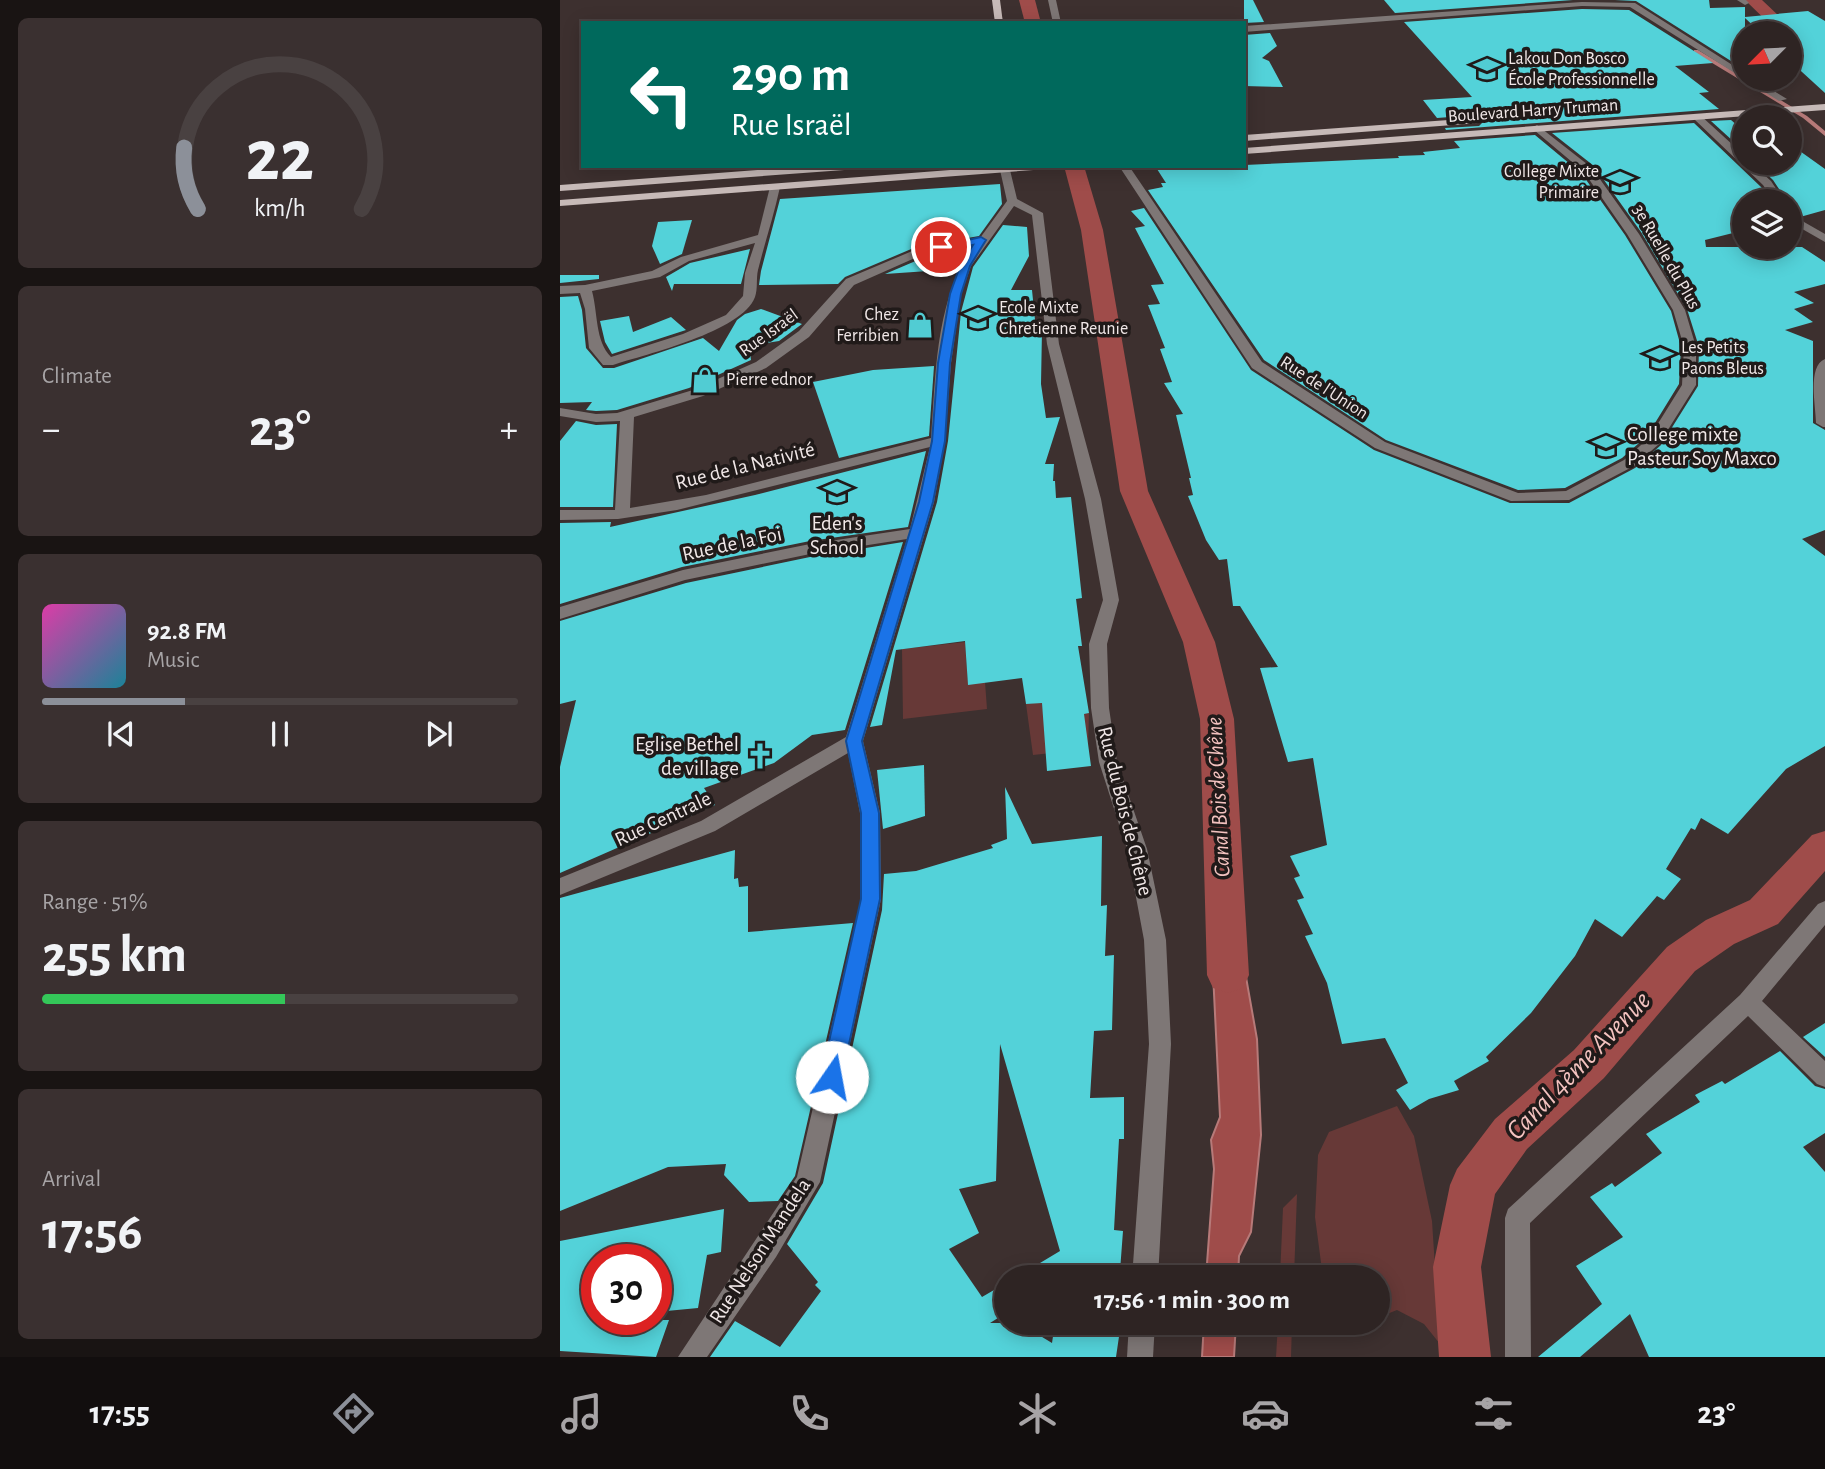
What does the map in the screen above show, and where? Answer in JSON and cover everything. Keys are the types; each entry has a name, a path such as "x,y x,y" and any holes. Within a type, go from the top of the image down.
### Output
{"main road":[{"path":"996,0 999,21"},
{"path":"1755,101 1825,96"},
{"name":"Boulevard Harry Truman","path":"1246,151 1825,107"},
{"name":"Boulevard Harry Truman","path":"1246,138 1493,120"},
{"path":"560,188 831,168"},
{"path":"560,203 1020,168"}],"street":[{"path":"1246,29 1583,4 1632,5 1644,0"},
{"path":"1053,1 1057,21"},
{"path":"1632,5 1732,69"},
{"path":"1768,91 1782,99"},
{"path":"1697,117 1732,150"},
{"name":"3e Ruelle du Plus","path":"1516,498 1569,495 1629,463 1654,442 1689,385 1690,347 1679,310 1633,234 1588,170 1537,128"},
{"name":"Rue de l'Union","path":"1125,168 1257,365 1380,444 1516,498"},
{"path":"1005,170 1012,201"},
{"path":"1759,175 1771,189"},
{"path":"585,289 595,348 608,362 688,337 730,317 749,297 751,273 775,187"},
{"name":"Rue Nelson Mandela","path":"691,1357 767,1248 808,1182 871,899 870,813 854,741 918,533 938,441 944,363 955,294 965,266 981,240 1012,201"},
{"name":"Rue du Bois de Chêne","path":"1012,201 1037,213 1053,344 1093,499 1105,558 1111,600 1098,644 1100,708 1108,762 1137,849 1155,940 1160,1044 1146,1265"},
{"path":"1802,224 1825,239"},
{"path":"560,290 585,289 656,274 685,259 762,237"},
{"name":"Rue Israël","path":"560,412 596,418 627,415 698,393 761,365 804,334 850,282 921,251 981,240"},
{"path":"1823,423 1821,368 1825,363"},
{"path":"622,514 627,415"},
{"name":"Rue de la Nativité","path":"560,515 586,517 622,514 740,491 938,441"},
{"name":"Rue de la Foi","path":"560,613 683,575 810,549 918,533"},
{"name":"Rue Centrale","path":"560,887 696,832 854,741"},
{"path":"1518,1357 1517,1218 1748,1002 1825,910"},
{"path":"1748,1002 1825,1076"},
{"path":"1140,1357 1141,1335"}],"shaded area":[{"path":"965,642 968,684 985,682 987,709 903,719 902,649"},
{"path":"1042,702 1044,718 1089,713 1088,749 1033,755 1026,704"},
{"path":"1211,931 1238,932 1257,1039 1261,1135 1251,1232 1239,1256 1239,1265 1207,1265 1214,1169 1211,1140 1220,1117"},
{"path":"1397,1106 1414,1136 1432,1221 1440,1344 1424,1324 1397,1310 1390,1313 1390,1265 1321,1265 1315,1217 1318,1155 1329,1132"},
{"path":"1297,1194 1294,1265 1281,1265 1283,1208"},
{"path":"1203,1335 1235,1335 1234,1357 1202,1357"},
{"path":"1277,1335 1292,1335 1291,1357 1276,1357"}],"building":[{"path":"1244,0 1253,0 1264,22 1244,21"},
{"path":"1384,0 1573,0 1395,13"},
{"path":"1615,0 1709,0 1710,8 1745,7 1745,17 1808,11 1825,21 1825,93 1802,72 1802,21 1748,21 1745,18 1745,21 1732,21 1731,61 1636,1"},
{"path":"1582,9 1629,10 1713,63 1675,66 1709,92 1699,93 1719,109 1446,130 1445,128 1479,126 1484,121 1476,115 1437,118 1423,100 1472,97 1404,22"},
{"path":"1270,33 1277,46 1262,58 1269,61 1283,87 1246,86 1246,35"},
{"path":"1711,121 1732,121 1732,140"},
{"path":"1694,123 1732,159 1732,175 1748,175 1762,189 1732,189 1732,233 1705,240 1706,247 1732,247 1732,259 1802,259 1802,247 1825,262 1825,284 1794,292 1814,303 1794,309 1813,322 1785,330 1813,341 1813,423 1825,430 1825,530 1802,539 1825,556 1825,746 1786,769 1728,834 1701,818 1695,830 1691,828 1666,869 1681,879 1664,900 1657,896 1622,937 1595,919 1575,956 1531,1013 1486,1057 1489,1061 1454,1081 1459,1090 1429,1099 1410,1110 1396,1090 1408,1083 1385,1038 1342,1044 1327,983 1305,936 1313,934 1297,900 1304,898 1294,878 1300,876 1290,856 1327,845 1313,758 1288,762 1260,668 1278,667 1240,606 1233,606 1227,559 1219,560 1206,540 1188,496 1193,495 1191,478 1176,415 1183,414 1164,383 1172,382 1160,349 1165,348 1148,305 1160,304 1151,285 1164,284 1135,228 1145,226 1131,211 1144,208 1251,370 1374,450 1510,503 1569,503 1635,468 1661,445 1698,386 1699,347 1687,309 1641,232 1594,166 1552,133"},
{"path":"1535,135 1582,174 1625,235 1671,311 1681,347 1679,384 1647,436 1622,458 1565,488 1518,490 1386,440 1264,360 1148,190 1163,187 1161,183 1166,183 1157,169 1246,168 1246,165 1399,158 1398,156 1425,155 1423,152 1460,148 1454,141"},
{"path":"1802,153 1825,169 1825,210 1802,216 1802,189 1779,189 1768,175 1802,175"},
{"path":"1000,184 1002,204 979,236 916,247 845,277 838,284 759,285 780,199"},
{"path":"692,220 682,254 660,264 652,246 658,222"},
{"path":"1003,225 1027,227 1029,256 1011,290 1032,290 1036,330 1042,330 1041,384 1046,418 1060,417 1045,464 1054,464 1056,498 1071,497 1082,598 1076,599 1082,646 1078,646 1089,713 1084,714 1091,766 1047,771 1042,703 1026,704 1022,678 968,685 965,641 896,650 882,725 870,727 937,502 948,441 961,312 973,267"},
{"path":"750,249 741,284 674,284 672,291 666,277 690,263"},
{"path":"969,249 957,269 885,274 925,257"},
{"path":"560,275 599,275 599,279 560,283"},
{"path":"578,296 586,348 603,368 614,368 703,338 719,351 737,320 745,314 761,309 802,324 779,341 749,346 751,360 689,388 617,410 586,410 592,402 560,403 560,297"},
{"path":"629,316 633,332 671,317 686,330 612,354 605,342 600,321"},
{"path":"934,366 929,436 839,458 813,382 873,370"},
{"path":"576,421 596,425 617,424 613,507 560,507 560,441"},
{"path":"926,451 908,527 810,541 682,567 560,604 560,523 611,522 610,527 755,495"},
{"path":"903,542 845,730 812,735 774,763 704,788 715,805 560,873 560,767 576,700 560,704 560,621 686,583 810,557"},
{"path":"924,765 925,816 883,829 877,770"},
{"path":"1005,787 1032,844 1102,836 1101,906 1107,905 1105,956 1114,955 1112,1030 1094,1031 1090,1098 1124,1097 1124,1139 1119,1139 1114,1230 1123,1231 1120,1265 1037,1265 1060,1251 1000,1044 996,1181 959,1189 979,1233 949,1249 982,1297 994,1290 994,1320 990,1323 994,1323 994,1335 1039,1335 1052,1343 1053,1335 1119,1335 1116,1357 710,1357 735,1321 780,1347 821,1291 815,1285 818,1282 787,1244 823,1183 882,910 884,874 916,871 993,848 991,845 1007,839"},
{"path":"735,850 734,879 738,878 739,887 748,886 748,932 853,923 795,1176 778,1201 749,1202 724,1175 726,1164 668,1167 560,1211 560,898"},
{"path":"1825,1023 1825,1057 1803,1037"},
{"path":"1780,1051 1815,1086 1825,1089 1825,1133 1803,1147 1825,1172 1825,1357 1649,1357 1630,1314 1580,1357 1538,1357 1602,1304 1576,1266 1623,1237 1590,1197 1612,1183 1615,1187 1662,1153 1646,1134 1700,1102 1695,1095 1722,1081 1725,1084"},
{"path":"724,1209 721,1252 707,1255 698,1308 672,1310 672,1244 581,1244 581,1335 664,1335 656,1357 560,1351 560,1241"}],"waterway":[{"name":"Canal Bois de Chêne","path":"1027,0 1032,21"},
{"path":"1753,0 1775,21"},
{"path":"1696,51 1805,117 1825,134"},
{"name":"Canal Bois de Chêne","path":"1075,168 1092,230 1134,491 1199,642 1217,719 1228,975"},
{"name":"Canal 4ème Avenue","path":"1465,1357 1457,1267 1473,1185 1511,1134 1589,1064 1681,959 1720,932 1764,912 1825,846"}],"place":[{"name":"Lakou Don Bosco École Professionnelle","path":"1487,69"},
{"name":"College Mixte Primaire","path":"1620,182"},
{"name":"Ecole Mixte Chretienne Reunie","path":"978,318"},
{"name":"Chez Ferribien","path":"920,325"},
{"name":"Les Petits Paons Bleus","path":"1660,358"},
{"name":"Pierre ednor","path":"705,380"},
{"name":"College mixte Pasteur Soy Maxco","path":"1606,446"},
{"name":"Eden's School","path":"837,492"},
{"name":"Eglise Bethel de village","path":"760,756"}],"route":[{"path":"832,1077 871,899 870,813 854,741 926,502 938,441 944,363 955,294 965,266 981,240 941,247"}]}
